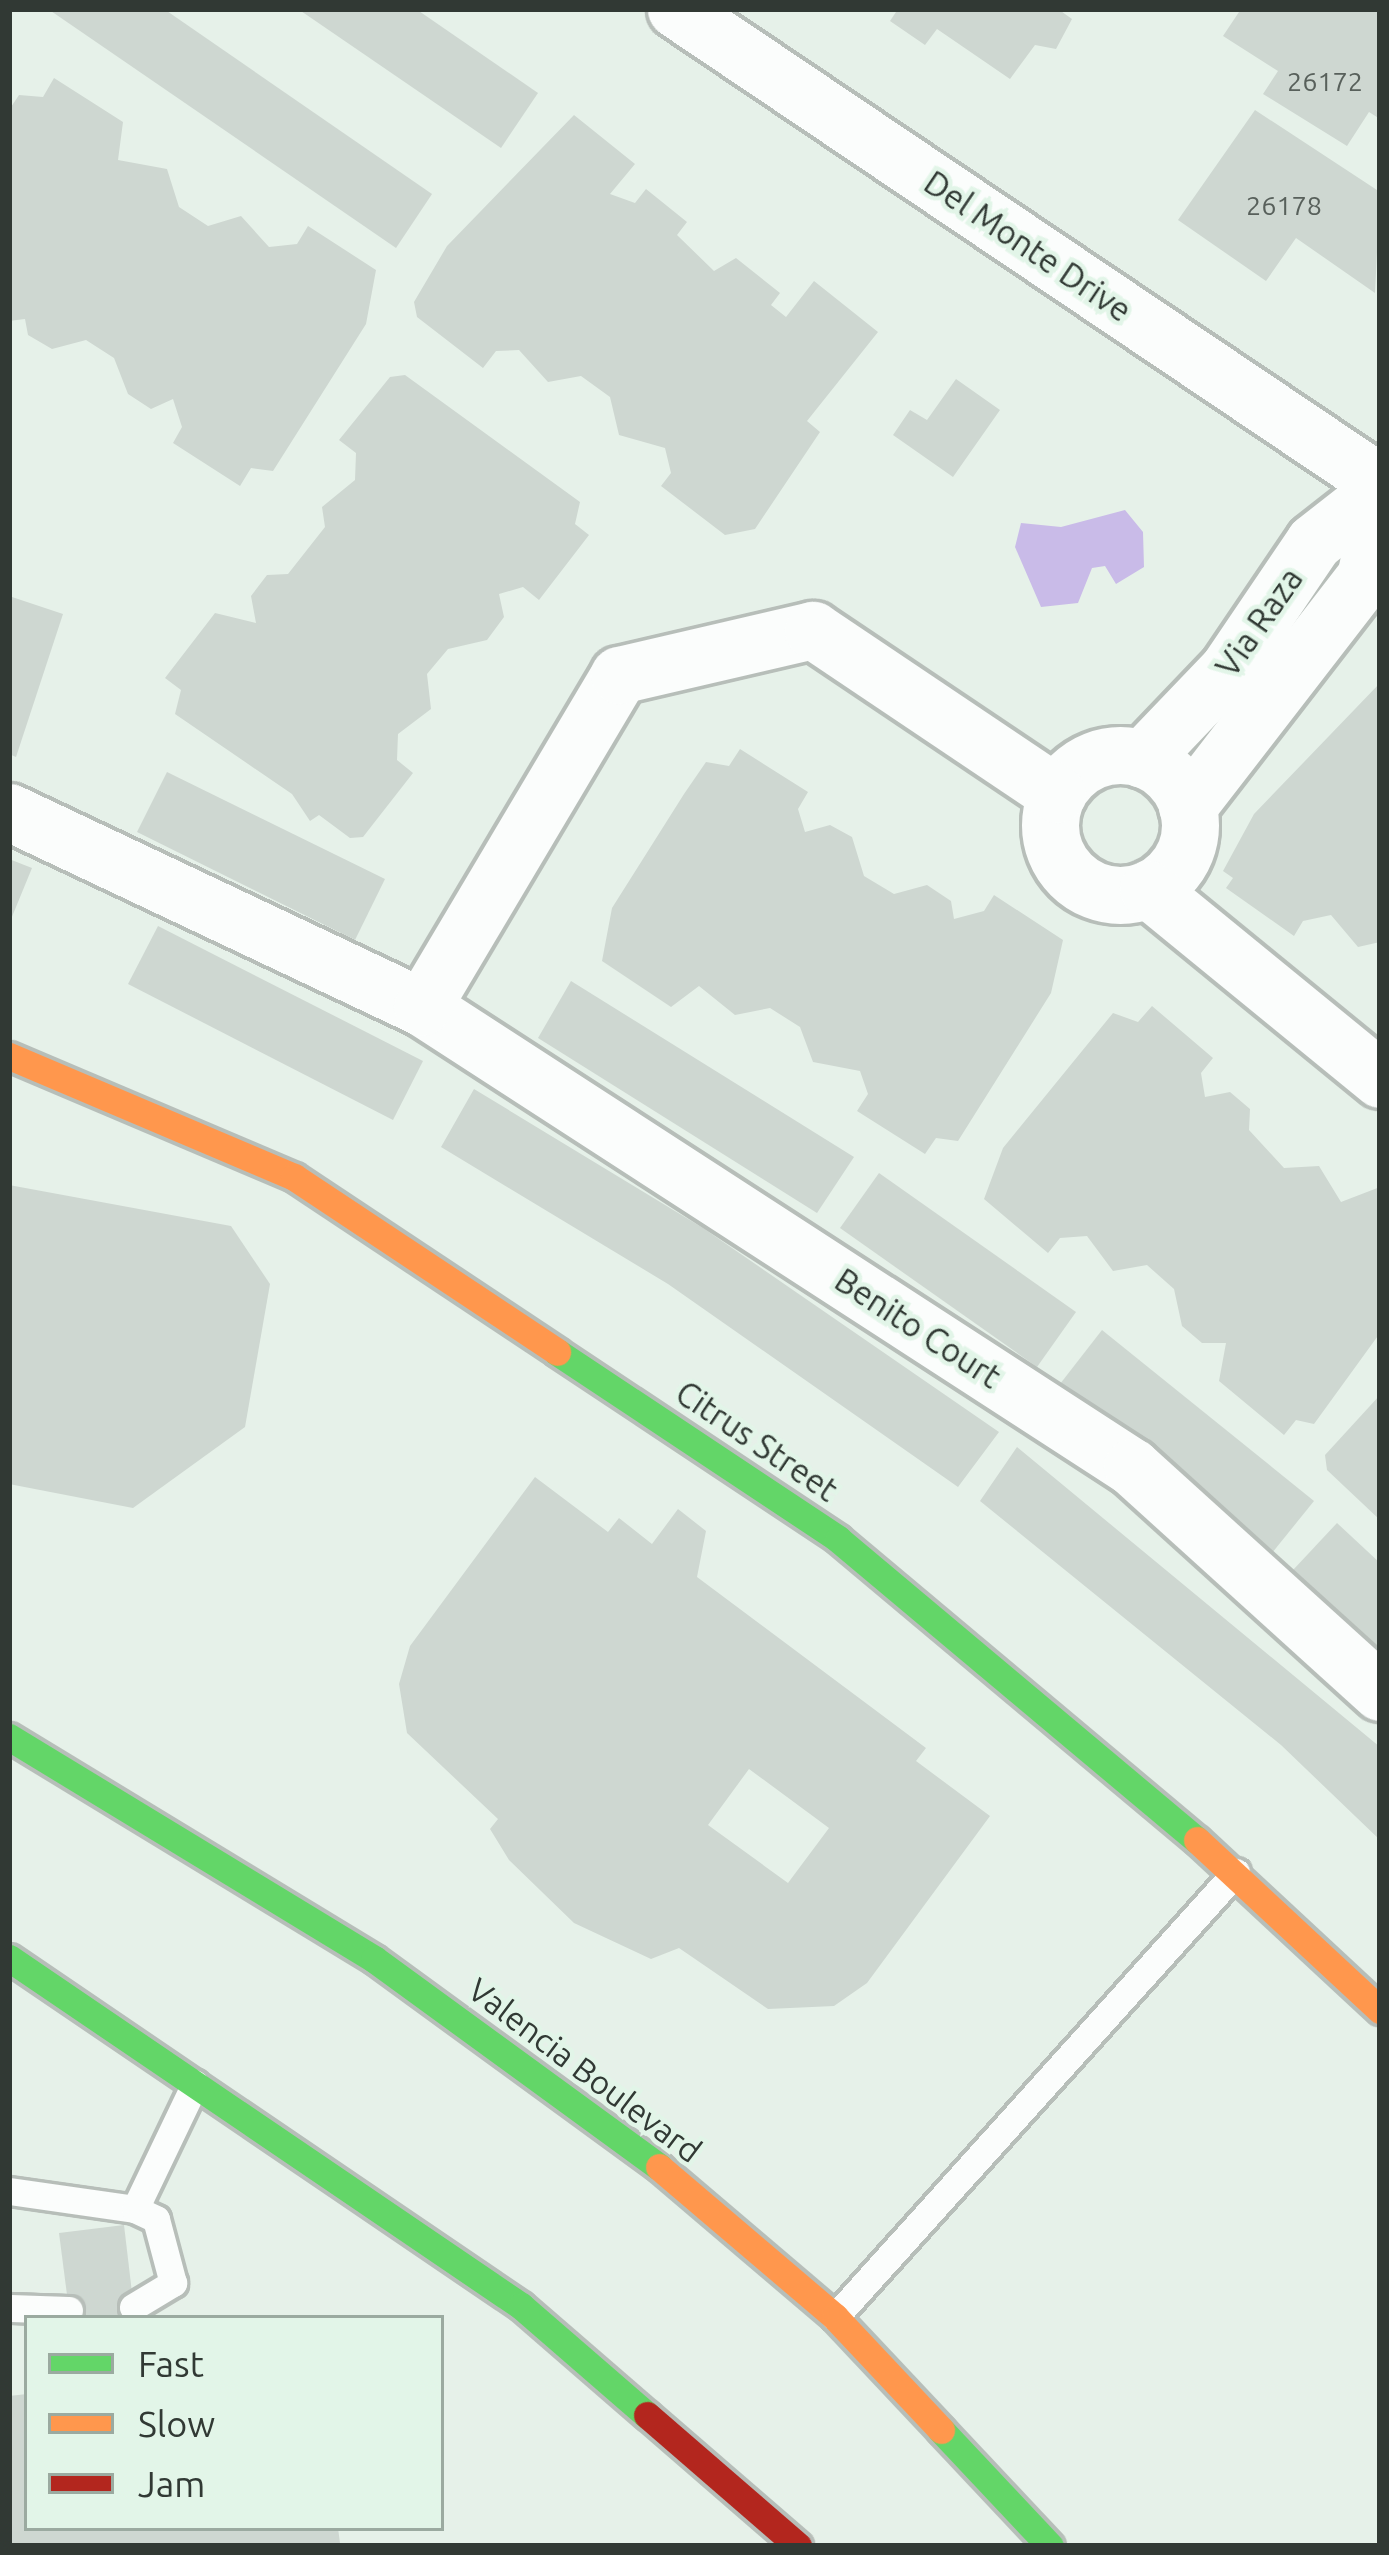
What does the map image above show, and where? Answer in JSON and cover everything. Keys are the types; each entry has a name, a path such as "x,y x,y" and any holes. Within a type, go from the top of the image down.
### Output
{"main road":[{"name":"Citrus Street","path":"9,1056 294,1178 838,1539 1236,1871 1380,2010"},
{"name":"Valencia Boulevard","path":"9,1737 374,1959 652,2161 835,2317 1050,2546"},
{"path":"9,1958 198,2077 521,2306 799,2546"}],"street":[{"name":"Del Monte Drive","path":"682,10 1380,486"},
{"name":"Via Raza","path":"1142,759 1228,669 1314,542 1380,486"},
{"name":"Via Raza","path":"1187,807 1365,577 1380,508"},
{"path":"422,1007 619,675 813,630 1058,794"},
{"path":"1142,759 1175,781 1187,807 1187,848 1148,890 1114,896 1073,878 1051,838 1058,794 1090,762 1142,759"},
{"name":"Benito Court","path":"9,812 422,1007 1132,1467 1380,1691"},
{"path":"1148,890 1380,1078"}],"lane":[{"path":"835,2317 1236,1871"},
{"path":"134,2209 198,2077"},
{"path":"9,2191 134,2209 156,2219 173,2283 134,2307"},
{"path":"9,2308 69,2311"}],"shaded area":[{"path":"1125,510 1143,532 1144,567 1116,584 1105,566 1092,568 1078,603 1041,607 1015,547 1021,523 1061,527"}],"building":[{"path":"48,9 164,9 432,194 396,248"},
{"path":"298,9 416,9 538,93 501,148"},
{"path":"898,9 1058,9 1072,19 1056,49 1035,45 1010,79 937,29 925,45 890,21"},
{"path":"1241,9 1380,9 1380,119 1369,112 1347,146 1263,94 1278,71 1223,36"},
{"path":"54,78 123,122 118,160 167,169 179,207 208,226 241,216 269,247 297,244 308,226 376,270 366,324 273,471 251,468 240,486 173,443 182,427 173,399 151,409 128,394 114,358 86,340 52,349 28,335 25,319 9,321 9,110 19,95 43,97"},
{"path":"1255,110 1380,192 1375,293 1296,238 1266,281 1178,220"},
{"path":"574,115 635,164 610,194 635,203 646,189 687,222 677,235 714,271 736,258 780,293 771,305 786,317 814,281 878,332 807,421 820,432 755,529 725,535 661,486 671,473 665,448 619,435 610,397 581,376 548,382 519,350 496,351 483,368 417,317 414,302 447,246"},
{"path":"405,375 580,502 575,524 589,535 539,600 523,587 499,594 504,617 487,640 448,649 427,674 431,709 398,734 397,760 413,773 363,837 350,838 319,815 310,821 292,794 175,714 181,690 165,678 215,613 256,623 251,596 267,575 288,574 325,527 322,507 355,480 356,453 339,440 390,377"},
{"path":"956,379 1000,410 953,477 893,435 910,410 927,420"},
{"path":"9,596 63,614 16,757 9,754"},
{"path":"1380,683 1380,942 1358,947 1331,915 1303,921 1294,936 1226,888 1233,878 1223,871 1254,814"},
{"path":"740,749 808,792 798,809 805,832 830,825 852,837 864,876 894,894 927,885 951,901 954,919 984,911 994,895 1063,940 1051,993 958,1141 936,1138 925,1154 857,1111 868,1094 860,1071 813,1062 800,1027 770,1008 735,1015 699,986 671,1007 602,961 612,908 684,794 706,762 729,766"},
{"path":"167,772 385,879 355,940 137,832"},
{"path":"9,859 32,868 9,924"},
{"path":"158,926 423,1061 393,1120 128,984"},
{"path":"571,981 854,1157 817,1213 538,1038"},
{"path":"1152,1006 1213,1058 1201,1073 1205,1097 1230,1092 1250,1109 1249,1130 1284,1168 1319,1166 1341,1202 1380,1187 1380,1333 1314,1424 1296,1420 1284,1435 1219,1381 1226,1343 1202,1343 1182,1326 1174,1289 1147,1265 1113,1271 1087,1236 1060,1238 1048,1253 984,1199 1003,1148 1113,1013 1138,1022"},
{"path":"474,1089 703,1228 999,1432 958,1487 668,1284 441,1147"},
{"path":"879,1173 1076,1312 1037,1367 840,1228"},
{"path":"9,1185 231,1226 270,1284 245,1427 133,1508 9,1484"},
{"path":"1102,1330 1314,1501 1272,1553 1060,1384"},
{"path":"1380,1395 1380,1520 1327,1470 1325,1455"},
{"path":"1017,1447 1380,1747 1380,1840 1281,1745 980,1501"},
{"path":"535,1477 608,1532 619,1518 652,1544 678,1509 706,1531 697,1577 926,1748 916,1761 990,1816 867,1983 834,2006 768,2009 679,1948 651,1959 574,1923 509,1860 490,1829 498,1819 407,1733 399,1684 410,1646","holes":["749,1769 829,1828 788,1883 708,1825"]},
{"path":"1337,1523 1380,1563 1380,1650 1293,1570"},
{"path":"124,2225 135,2315 70,2315 59,2233"},
{"path":"24,2394 24,2531 338,2531 340,2543 9,2546 9,2396"}],"traffic: fast":[{"path":"557,1352 838,1539 1197,1840"},
{"path":"9,1737 374,1959 659,2167"},
{"path":"9,1958 521,2306 647,2415"},
{"path":"941,2430 1050,2546"}],"traffic: slow":[{"path":"9,1056 294,1177 557,1352"},
{"path":"1197,1840 1380,2010"},
{"path":"659,2167 835,2317 941,2430"}],"traffic: jam":[{"path":"647,2415 798,2546"}]}
